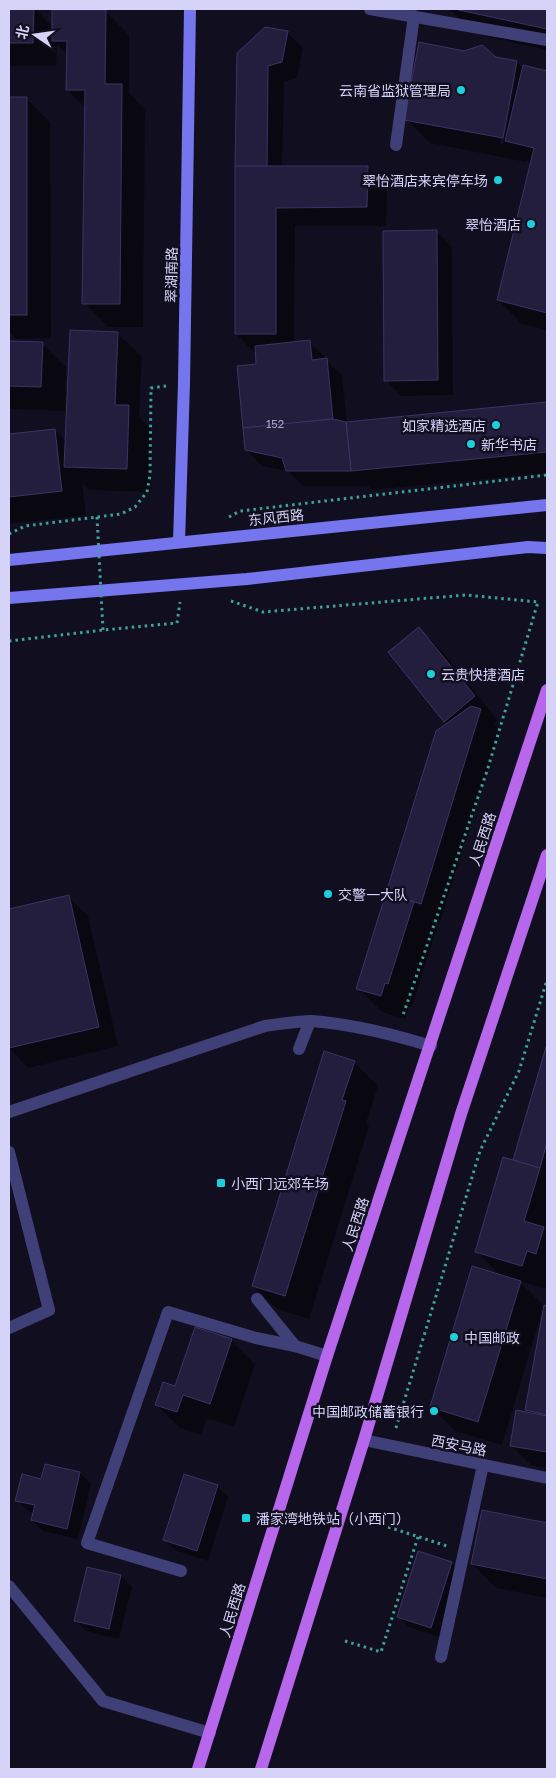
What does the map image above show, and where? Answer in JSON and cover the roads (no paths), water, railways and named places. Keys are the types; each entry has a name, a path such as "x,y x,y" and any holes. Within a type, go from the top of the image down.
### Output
{"main road":[{"name":"翠湖南路","path":"179,542 184,383 190,9"},
{"name":"东风西路","path":"9,560 547,505"},
{"path":"9,598 248,579 528,547 547,548"},
{"name":"人民西路","path":"198,1769 327,1356 547,690"},
{"path":"261,1769 364,1440 461,1114 547,855"}],"street":[{"path":"370,9 400,11 414,16 547,39"},
{"path":"396,145 414,16"},
{"path":"299,1049 310,1021"},
{"path":"9,1112 265,1026 310,1021 345,1025 396,1035 430,1046"},
{"path":"9,1152 49,1310 9,1328"},
{"path":"257,1299 295,1346"},
{"path":"180,1571 87,1543 168,1312 256,1338 295,1346 327,1356"},
{"name":"西安马路","path":"364,1440 547,1478"},
{"path":"442,1657 483,1465"},
{"path":"9,1586 103,1701 210,1733"}],"place":[{"name":"云南省监狱管理局","path":"461,90"},
{"name":"翠怡酒店来宾停车场","path":"498,180"},
{"name":"翠怡酒店","path":"531,224"},
{"name":"如家精选酒店","path":"496,425"},
{"name":"新华书店","path":"471,444"},
{"name":"云贵快捷酒店","path":"431,674"},
{"name":"交警一大队","path":"328,894"},
{"name":"小西门远郊车场","path":"221,1183"},
{"name":"中国邮政","path":"454,1337"},
{"name":"中国邮政储蓄银行","path":"434,1411"},
{"name":"潘家湾地铁站（小西门）","path":"246,1518"}]}
